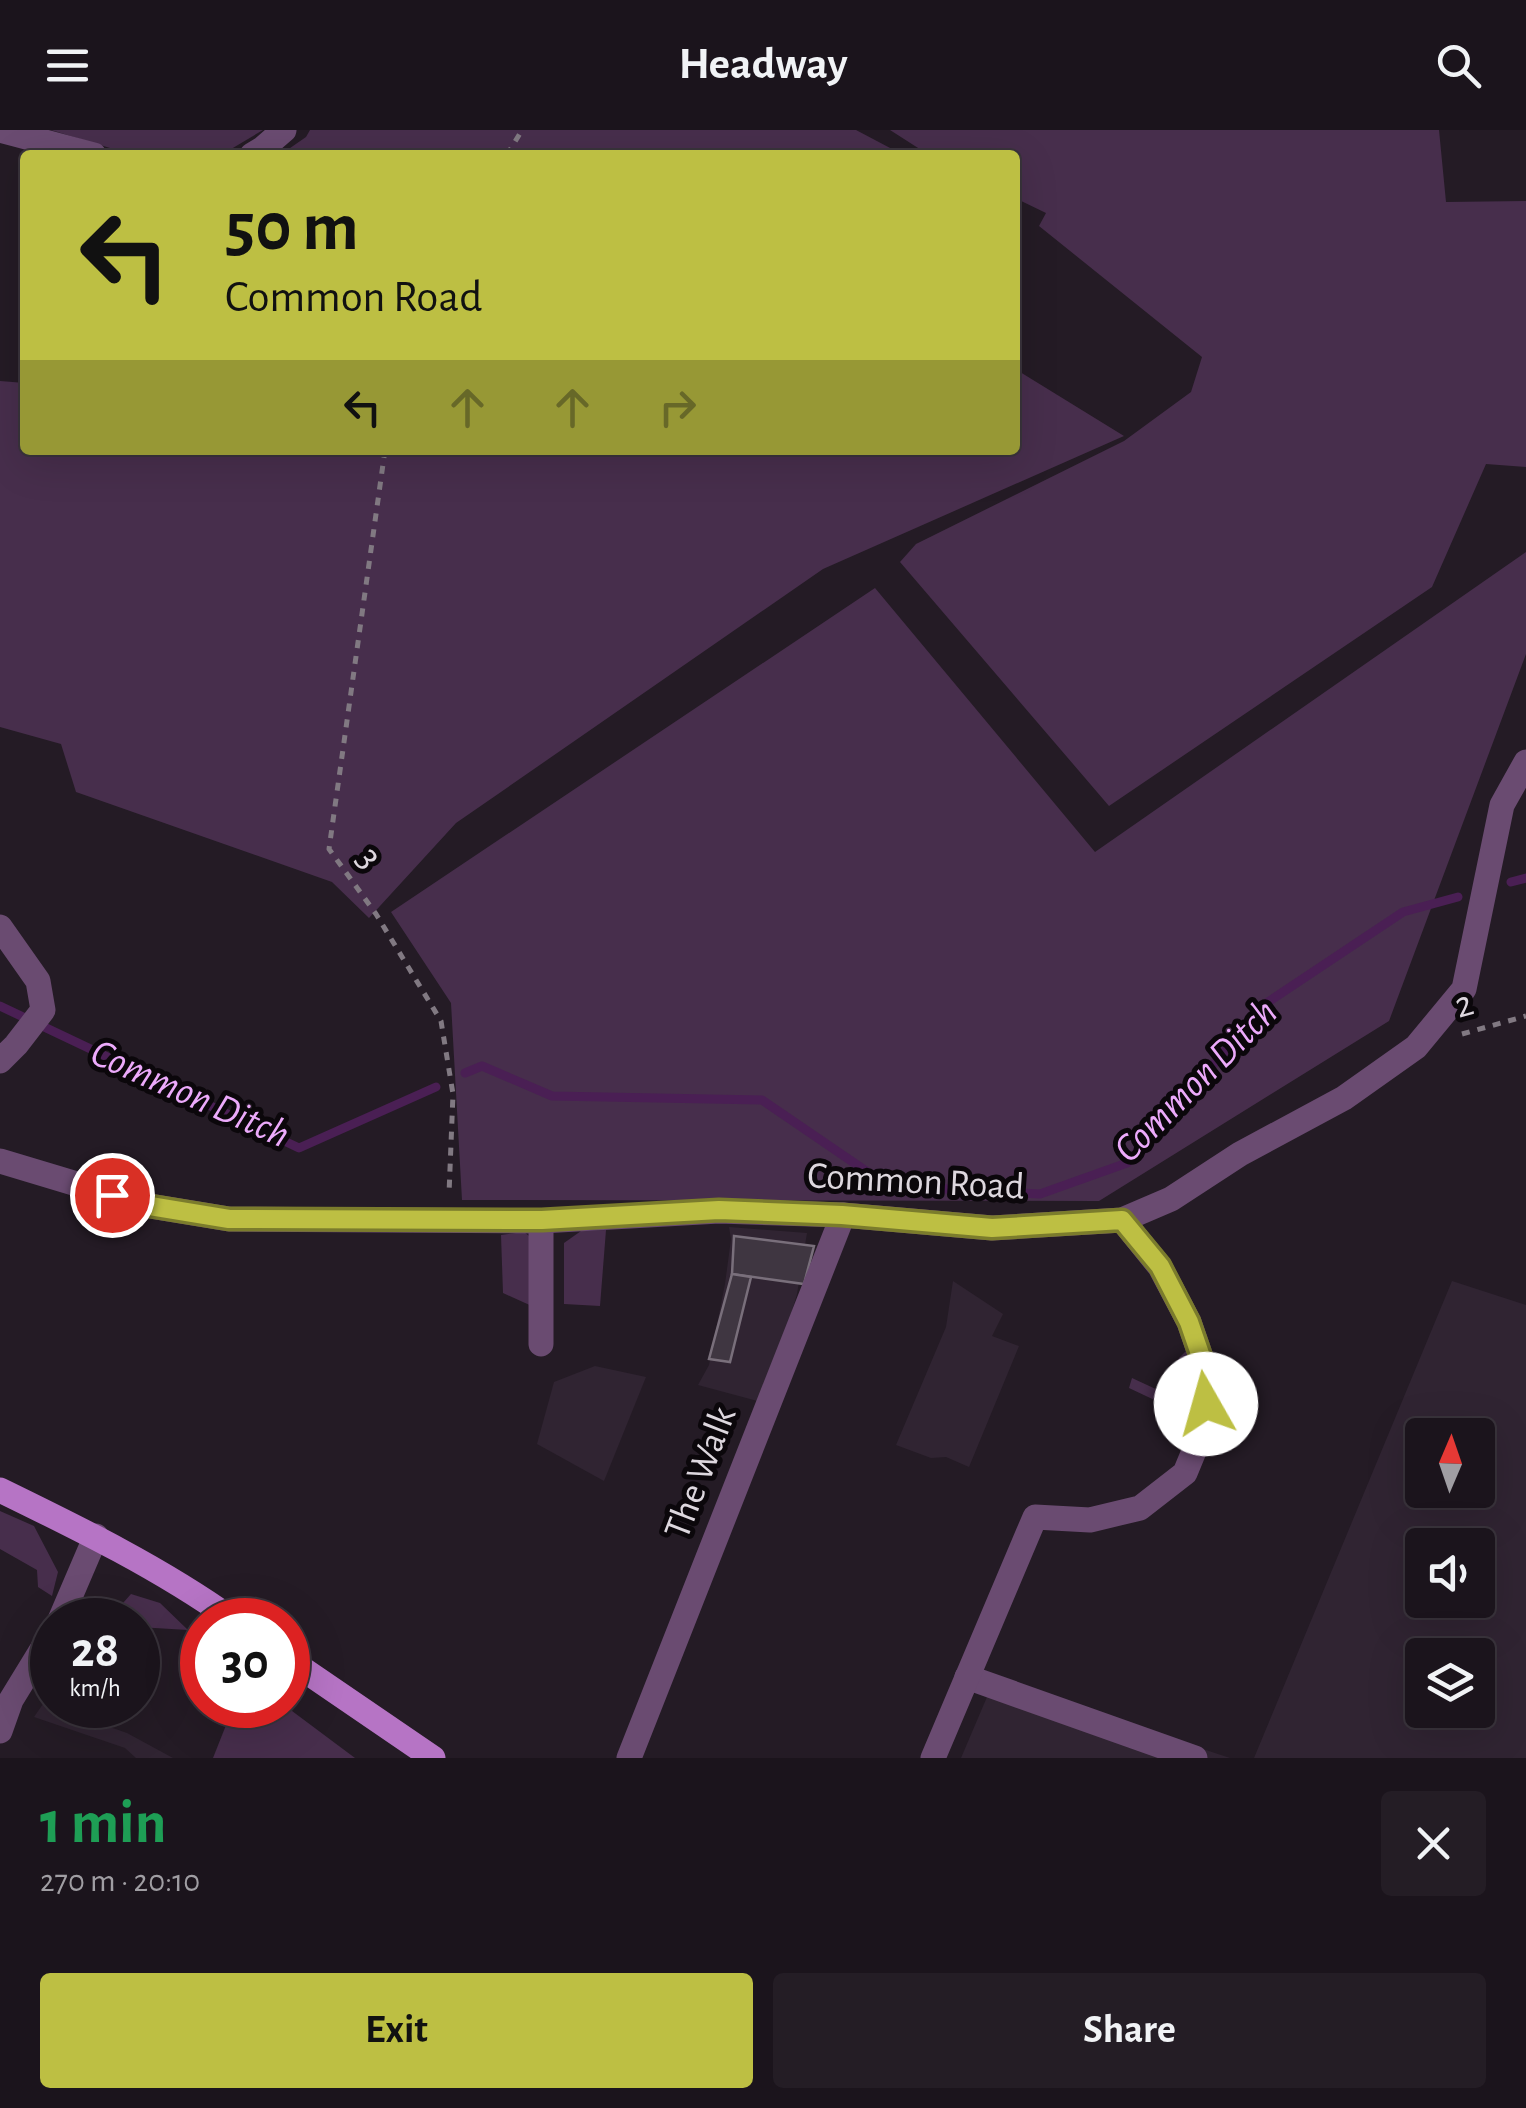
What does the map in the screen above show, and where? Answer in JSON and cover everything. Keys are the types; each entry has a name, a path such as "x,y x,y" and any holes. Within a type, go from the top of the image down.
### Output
{"main road":[{"path":"0,1490 96,1536 200,1598"},
{"path":"310,1675 433,1758"}],"street":[{"path":"0,130 75,150"},
{"path":"259,150 284,130"},
{"name":"Common Road","path":"0,1161 150,1206 229,1219 542,1220 719,1210 842,1215 992,1228 1122,1220 1171,1199 1240,1154 1344,1098 1416,1047 1464,989 1502,805 1526,762"},
{"path":"0,927 38,982 43,1010 0,1061"},
{"name":"The Walk","path":"630,1758 842,1215"},
{"path":"541,1344 542,1220"},
{"path":"933,1758 1036,1517 1090,1520 1140,1508 1186,1473 1204,1427 1209,1380 1189,1322 1160,1266 1122,1220"},
{"path":"69,1598 96,1536"},
{"path":"0,1731 6,1698 30,1664"},
{"path":"967,1677 1195,1758"}],"path":[{"name":"3","path":"383,455 329,849 376,914 440,1021 453,1094 448,1219"},
{"name":"2","path":"1416,1047 1526,1016"}],"shaded area":[{"path":"51,130 263,130 229,150 117,150"},
{"path":"310,130 856,130 892,149 287,150"},
{"path":"890,130 1439,130 1446,202 1526,201 1526,467 1486,464 1432,587 1109,806 900,562 916,544 1124,441 1191,392 1202,357 1039,226 1046,213 1020,200 1020,150 921,150"},
{"path":"1020,372 1124,436 823,569 456,823 369,918 332,882 76,792 61,744 0,727 0,381 20,383 20,455 1020,455"},
{"path":"1526,552 1526,654 1389,1021 1099,1201 462,1200 451,1003 391,912 875,588 1095,852"},
{"path":"729,1227 807,1233 797,1294 765,1403 698,1385 709,1365 725,1284"},
{"path":"606,1230 600,1306 564,1304 564,1243 581,1231"},
{"path":"524,1232 543,1247 534,1307 503,1293 501,1235"},
{"path":"953,1281 1003,1314 992,1336 1019,1346 969,1467 896,1445 946,1327"},
{"path":"1452,1281 1526,1305 1526,1758 1254,1758"},
{"path":"1189,1348 1197,1349 1199,1421 1129,1388 1132,1378 1160,1391"},
{"path":"595,1366 646,1377 604,1481 537,1444 554,1382"},
{"path":"0,1511 34,1526 58,1572 52,1596 38,1587 37,1570 0,1549"},
{"path":"160,1603 180,1622 180,1630 160,1628"},
{"path":"1012,1686 1230,1758 961,1758 987,1697"},
{"path":"310,1724 355,1758 213,1758 225,1728 310,1728"},
{"path":"66,1728 113,1728 173,1758 136,1758 125,1748"}],"building":[{"path":"734,1236 814,1246 804,1284 732,1274"},
{"path":"732,1274 751,1277 730,1362 709,1359"}],"waterway":[{"name":"Common Ditch","path":"1511,882 1526,878"},
{"name":"Common Ditch","path":"465,1073 482,1066 552,1096 762,1100 888,1186 1040,1194 1127,1163 1268,1002 1403,912 1458,897"},
{"name":"Common Ditch","path":"0,1006 299,1148 436,1087"}],"route":[{"path":"112,1195 150,1206 229,1219 542,1220 719,1210 842,1215 992,1228 1122,1220 1160,1266 1189,1322 1209,1380 1206,1404"}]}
